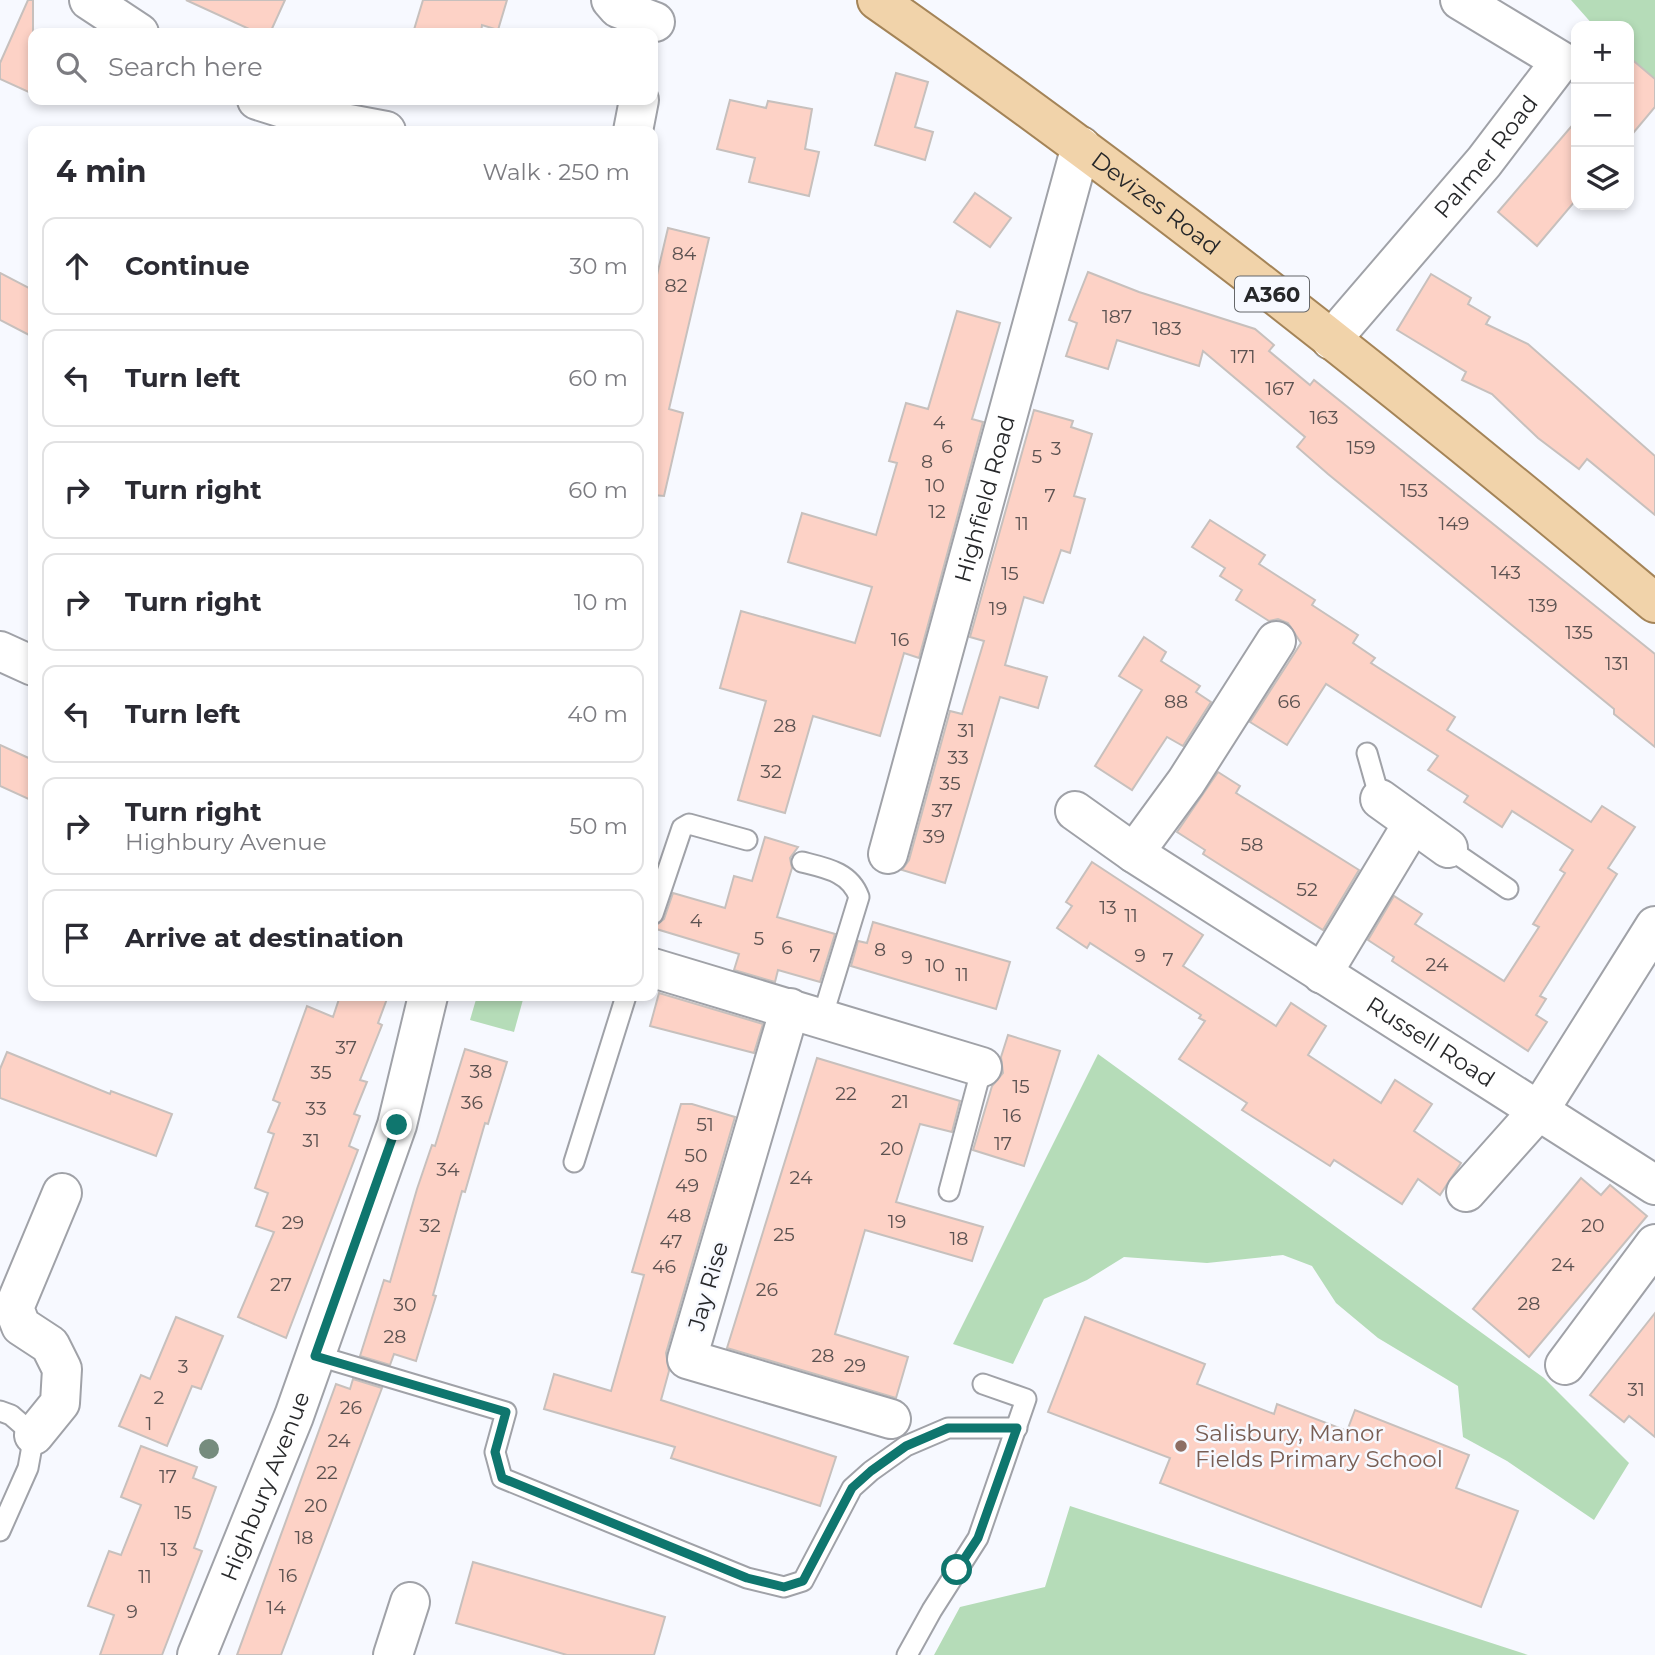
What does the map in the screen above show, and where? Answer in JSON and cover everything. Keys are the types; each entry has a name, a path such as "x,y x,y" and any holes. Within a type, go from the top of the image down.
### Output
{"main road":[{"name":"Devizes Road","path":"877,0 1081,146 1331,340 1655,602"}],"street":[{"path":"89,0 131,28"},
{"path":"611,0 618,8 658,18"},
{"name":"Palmer Road","path":"1331,340 1483,162 1561,61 1460,0"},
{"path":"273,105 311,117 359,126"},
{"path":"634,126 638,105"},
{"name":"Highfield Road","path":"888,854 1081,146"},
{"path":"1134,853 1186,782 1276,641"},
{"path":"0,651 28,664"},
{"path":"1380,799 1448,848"},
{"name":"Russell Road","path":"1075,811 1134,853 1655,1185"},
{"path":"1322,974 1413,823"},
{"path":"1466,1192 1540,1110 1655,926"},
{"path":"658,969 982,1067"},
{"name":"Highbury Avenue","path":"197,1655 295,1416 397,1125 427,1001"},
{"name":"Jay Rise","path":"806,1013 687,1359 891,1419"},
{"path":"34,1435 60,1403 62,1369 50,1345 22,1326 14,1308 62,1193"},
{"path":"1565,1365 1655,1244"},
{"path":"393,1655 410,1602"}],"lane":[{"path":"1367,753 1380,799"},
{"path":"658,899 681,828 690,824 747,841"},
{"path":"1448,848 1508,889"},
{"path":"802,862 837,872 854,884 859,897 806,1013"},
{"path":"574,1162 624,1001"},
{"path":"949,1191 982,1067"},
{"path":"315,1356 506,1412 495,1452 502,1478 747,1578 784,1587 803,1581 852,1488 906,1446 948,1428 1017,1428"},
{"path":"907,1655 932,1609 978,1538 1026,1399 983,1384"},
{"path":"0,1411 11,1415 34,1435 28,1468 0,1531"}],"green space":[{"path":"1571,0 1655,0 1655,93 1634,70 1634,21 1590,21"},
{"path":"476,1001 523,1001 514,1032 470,1020"},
{"path":"1098,1054 1544,1378 1629,1463 1594,1520 1507,1461 1463,1437 1458,1386 1378,1338 1336,1303 1312,1266 1283,1255 1207,1263 1124,1257 1087,1280 1044,1299 1013,1364 953,1344"},
{"path":"1070,1506 1528,1655 934,1655 960,1607 1045,1587"}],"building":[{"path":"28,0 33,0 33,28 28,28 28,92 0,79 0,63"},
{"path":"186,0 285,0 272,28 247,28"},
{"path":"423,0 507,0 499,28 482,25 482,28 415,28"},
{"path":"1634,61 1655,79 1655,107 1634,132"},
{"path":"896,73 928,82 915,127 933,132 925,160 875,145"},
{"path":"730,100 766,108 768,101 812,109 805,149 819,152 809,196 749,182 755,158 717,149"},
{"path":"1571,127 1571,206 1537,246 1498,212"},
{"path":"975,193 1011,218 990,247 954,222"},
{"path":"668,228 709,238 669,409 683,413 664,496 658,495 658,271"},
{"path":"1088,272 1139,292 1255,329 1274,345 1269,351 1310,385 1314,380 1655,654 1655,747 1614,714 1614,709 1297,447 1305,437 1203,351 1199,366 1117,340 1108,369 1066,356 1077,323 1069,320"},
{"path":"0,273 28,287 28,334 0,320"},
{"path":"1431,274 1471,298 1468,304 1490,317 1486,324 1528,344 1655,456 1655,515 1587,459 1579,469 1538,438 1492,394 1462,380 1466,372 1397,330"},
{"path":"957,311 1000,323 972,419 983,422 919,658 904,653 880,736 813,716 785,813 738,800 766,701 720,688 741,611 855,643 872,587 788,562 802,513 876,535 897,463 889,461 906,403 928,409"},
{"path":"1034,410 1073,421 1071,427 1092,434 1074,496 1085,499 1070,553 1061,550 1043,603 1024,597 1005,665 1047,677 1038,708 1000,697 945,883 902,870 909,860 950,711 962,714 984,641 970,637"},
{"path":"1210,520 1265,555 1259,564 1315,600 1312,605 1358,635 1353,643 1375,658 1371,663 1455,717 1447,730 1591,822 1602,806 1635,827 1608,868 1617,874 1540,996 1546,999 1536,1015 1547,1022 1528,1051 1392,961 1394,957 1368,940 1394,896 1422,914 1415,924 1504,981 1539,927 1533,924 1565,873 1560,870 1573,850 1512,811 1502,827 1464,802 1468,796 1428,770 1438,756 1326,684 1287,745 1250,722 1301,643 1288,623 1278,619 1269,621 1236,600 1242,590 1220,576 1225,568 1192,547"},
{"path":"1144,637 1166,652 1161,661 1200,686 1196,692 1211,702 1183,746 1167,737 1132,790 1095,766 1142,690 1119,676"},
{"path":"0,745 28,758 28,799 0,786"},
{"path":"1218,772 1240,786 1236,793 1359,870 1323,930 1203,854 1205,850 1177,832"},
{"path":"765,837 798,847 790,858 792,868 777,917 835,934 820,982 778,970 775,982 734,970 739,954 658,930 658,924 664,919 673,893 725,908 734,876 752,881"},
{"path":"1092,862 1203,935 1183,966 1276,1026 1291,1003 1326,1026 1308,1055 1381,1103 1395,1080 1432,1104 1414,1131 1461,1163 1440,1195 1418,1179 1402,1204 1334,1160 1330,1166 1242,1110 1247,1103 1179,1059 1205,1021 1199,1018 1201,1015 1090,943 1087,948 1057,928 1072,906 1066,902"},
{"path":"873,922 1010,962 996,1009 851,966 858,941 867,943"},
{"path":"659,993 763,1024 754,1053 650,1026"},
{"path":"338,1001 386,1001 378,1023 382,1025 360,1080 367,1082 354,1114 360,1116 349,1146 358,1150 286,1338 238,1317 274,1232 256,1226 268,1193 255,1188 274,1134 268,1132 280,1103 273,1100 307,1006 333,1017"},
{"path":"1008,1035 1060,1051 1024,1166 973,1150 992,1086 1003,1073 1001,1057"},
{"path":"465,1049 507,1062 488,1124 485,1123 465,1192 462,1191 433,1295 436,1296 416,1361 394,1354 390,1365 360,1356 384,1280 390,1282 417,1189 432,1145 435,1146"},
{"path":"7,1052 110,1094 111,1091 172,1114 156,1156 0,1098 0,1069"},
{"path":"817,1058 960,1101 952,1132 920,1124 896,1202 983,1227 972,1261 865,1230 835,1334 908,1357 896,1398 727,1348"},
{"path":"681,1104 692,1104 735,1117 666,1353 669,1371 661,1400 836,1457 820,1506 671,1458 675,1447 544,1409 554,1374 611,1391 644,1275 632,1272"},
{"path":"1581,1178 1601,1195 1610,1185 1647,1216 1529,1357 1473,1309"},
{"path":"1655,1313 1655,1437 1629,1416 1624,1422 1590,1395"},
{"path":"176,1317 223,1336 201,1389 192,1386 167,1446 119,1426 141,1375 150,1379"},
{"path":"1085,1317 1205,1364 1197,1384 1274,1414 1277,1404 1347,1431 1355,1410 1469,1455 1456,1488 1518,1511 1481,1607 1160,1483 1170,1458 1048,1412"},
{"path":"353,1379 382,1388 281,1655 237,1655 336,1384 350,1389"},
{"path":"141,1446 197,1467 193,1478 216,1487 194,1548 202,1551 162,1655 100,1655 114,1615 88,1606 109,1551 121,1555 141,1505 121,1497"},
{"path":"473,1562 665,1617 654,1655 567,1655 456,1623"}],"place":[{"name":"Salisbury, Manor Fields Primary School","path":"1181,1446"}],"route":[{"path":"397,1125 315,1356 506,1412 495,1452 502,1478 747,1578 784,1587 803,1581 852,1488 906,1446 948,1428 1017,1428 978,1538 957,1570"}]}
